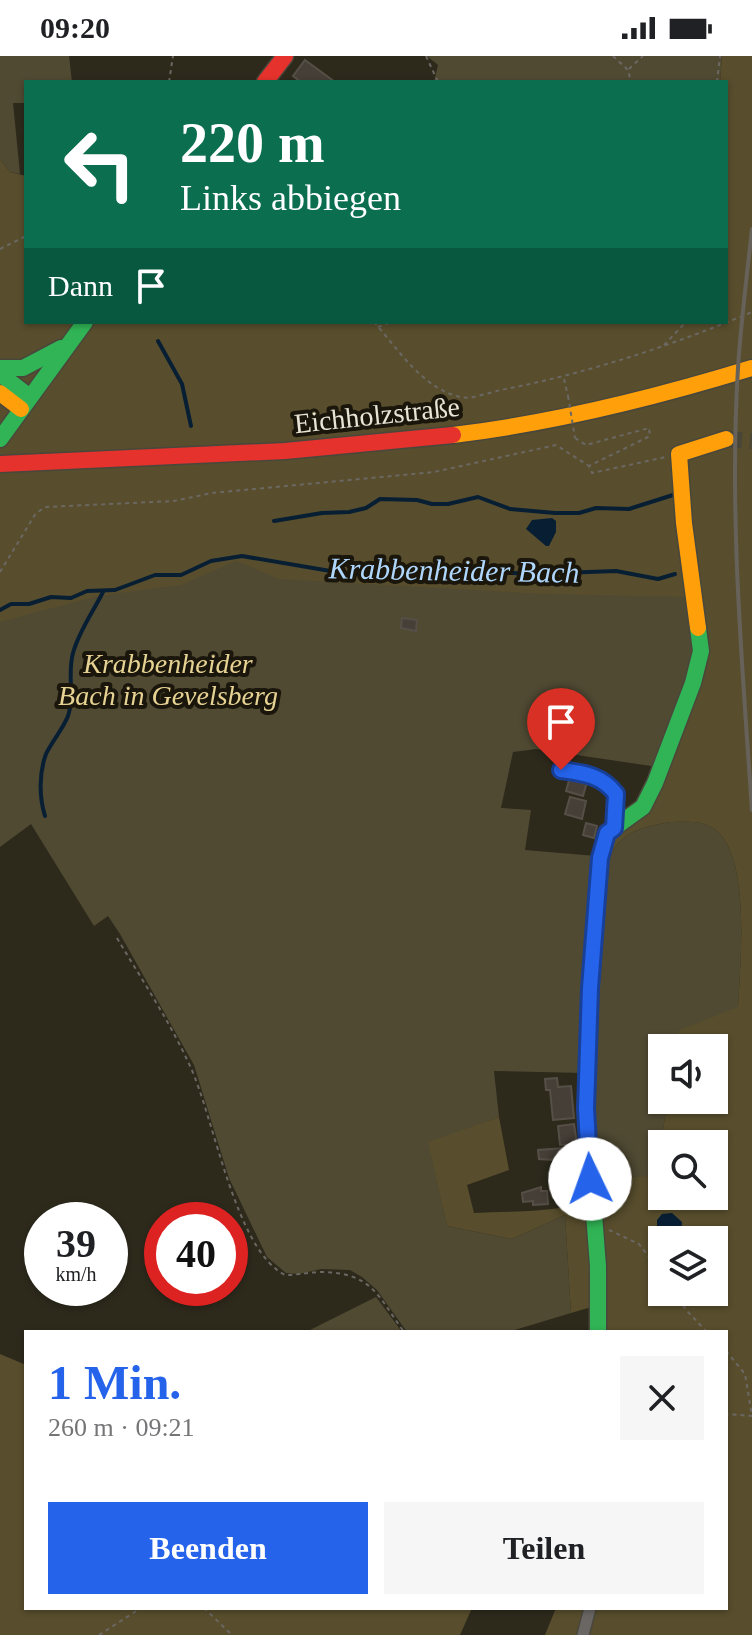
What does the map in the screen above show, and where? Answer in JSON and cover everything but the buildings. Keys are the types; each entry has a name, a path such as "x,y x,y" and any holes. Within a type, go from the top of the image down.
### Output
{"street":[{"path":"267,80 285,56"},
{"path":"0,439 83,324"},
{"path":"0,371 23,368 54,354 69,343"},
{"name":"Eichholzstraße","path":"0,464 276,453 523,425 664,396 752,368"},
{"path":"0,371 26,403"},
{"path":"0,393 26,403"},
{"path":"598,1330 598,1266 586,1109 590,988 600,858 607,833 643,807 655,783 693,683 701,651 684,523 679,454 726,439"},
{"path":"583,1635 589,1610"}],"lane":[{"path":"561,770 589,774 610,786 616,794 614,828"}],"path":[{"path":"169,80 173,56"},
{"path":"426,56 437,80"},
{"path":"613,56 628,70 630,80"},
{"path":"628,70 643,56"},
{"path":"717,80 720,56"},
{"path":"0,249 24,237"},
{"path":"728,321 752,312"},
{"path":"376,324 431,384 462,398 564,377 721,324"},
{"path":"378,327 386,324"},
{"path":"663,346 684,324"},
{"path":"564,377 575,438 586,445 649,428 650,436 589,466"},
{"path":"0,572 36,513 46,507 174,501 212,493 434,472 556,445 589,466 592,473 679,454"},
{"path":"117,938 191,1067 228,1186 264,1260 285,1275 320,1272 361,1278 375,1291 403,1330"},
{"path":"594,1224 639,1244 648,1256"},
{"path":"684,1306 705,1330"},
{"path":"728,1353 745,1374 752,1418 728,1414"},
{"path":"99,1635 138,1610"},
{"path":"206,1610 232,1635"}],"green space":[{"path":"0,56 69,56 72,80 24,80 24,103 13,103 20,174 10,172 0,159"},
{"path":"427,56 722,56 720,80 434,80 438,65"},
{"name":"Krabbenheider Bach in Gevelsberg","path":"43,522 690,596 698,653 658,767 536,749 513,752 501,808 531,810 525,850 596,856 584,1073 494,1071 499,1117 429,1143 447,1226 512,1239 565,1215 571,1313 515,1330 406,1330 377,1290 350,1270 286,1273 267,1257 248,1218 248,1202 241,1202 229,1178 194,1065 108,916 94,926 31,824 0,847 0,593"},
{"path":"671,822 698,823 713,828 725,841 734,861 739,885 741,939 738,1008 680,1030 679,1034 648,1034 648,1114 666,1114 663,1130 648,1130 648,1177 592,1179 598,959 608,863 624,838 646,827"},
{"path":"376,1297 401,1330 310,1330"}],"shaded area":[{"path":"722,56 752,56 752,1635 545,1635 555,1610 728,1610 728,1330 601,1330 601,1268 592,1179 590,1058 601,870 605,851 614,835 650,803 696,685 702,650 694,597 544,594 279,579 236,561 181,585 98,596 0,622 0,159 10,172 24,176 24,324 728,324 728,80 720,80","holes":["671,822 708,825 725,841 734,861 739,885 741,938 738,1007 679,1030 678,1034 728,1034 728,1114 666,1114 663,1130 728,1130 728,1210 648,1210 648,1176 592,1179 598,959 611,855 624,838 646,827"]},
{"path":"499,1117 509,1170 467,1185 474,1213 547,1210 590,1201 595,1306 571,1313 565,1215 512,1239 447,1226 428,1142"},
{"path":"0,1354 24,1364 24,1610 471,1610 460,1635 0,1635"}],"water":[{"path":"552,518 556,521 556,532 549,546 546,546 526,529 532,520"},
{"path":"672,1213 682,1222 682,1226 657,1226 662,1214"}],"waterway":[{"path":"158,341 182,384 191,426"},
{"path":"274,521 349,512 366,508 380,499 448,504 478,497 510,509 579,513 596,508 629,509 673,495"},
{"name":"Krabbenheider Bach","path":"0,610 11,604 29,604 51,597 71,598 87,591 115,590 155,575 181,575 211,561 242,556 354,575 384,564 403,570 438,573 616,571 658,579 675,574"},
{"path":"45,816 41,785 44,761 68,716 71,661 76,645 103,592"}],"tunnel":[{"path":"726,439 752,441"}],"railway":[{"path":"752,229 738,368 735,478 738,589 752,810"}],"traffic: fast":[{"path":"0,439 84,324"},
{"path":"0,368 23,368 61,348"},
{"path":"0,374 30,397"},
{"path":"598,1330 598,1266 586,1109 590,988 600,858 607,833 643,807 655,783 693,683 701,651 698,628"}],"traffic: slow":[{"path":"453,435 529,424 604,408 752,368"},
{"path":"0,393 21,409"},
{"path":"698,628 684,523 679,454 726,439"}],"traffic: jam":[{"path":"267,80 285,56"},
{"path":"0,464 285,451 453,435"}],"route":[{"path":"561,770 589,774 610,786 616,794 614,828 607,833 600,858 590,988 586,1109 590,1179"}]}
